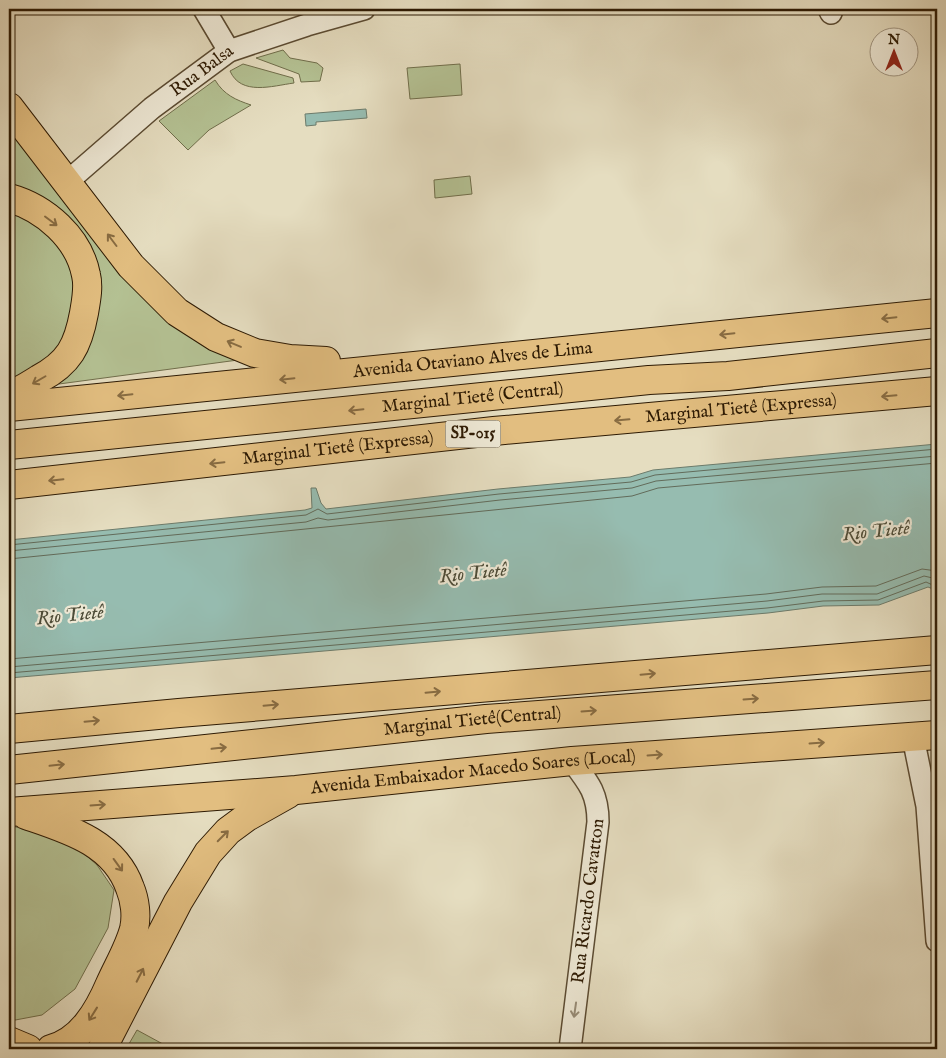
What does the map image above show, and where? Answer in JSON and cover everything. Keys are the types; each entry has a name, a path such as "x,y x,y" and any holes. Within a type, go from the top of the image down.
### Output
{"highway":[{"path":"9,107 131,266 177,312 216,337 255,354 290,360 368,364 384,369"},
{"path":"9,198 23,202 64,231 83,261 87,277 86,298 80,334 66,361 56,370 17,392 9,394"},
{"name":"Avenida Otaviano Alves de Lima","path":"9,407 937,313"},
{"path":"649,380 726,364 937,334"},
{"name":"Marginal Tietê (Central)","path":"9,445 649,380 728,376 937,353"},
{"name":"Marginal Tietê (Expressa)","path":"9,485 494,431 934,390"},
{"path":"9,729 180,712 937,650"},
{"name":"Marginal Tietê(Central)","path":"9,770 486,719 937,685"},
{"name":"Avenida Embaixador Macedo Soares (Local)","path":"12,811 296,790 572,761 925,736"},
{"path":"102,1049 178,902 208,853 228,831 247,817 296,790"},
{"path":"12,811 88,838 102,848 122,872 133,896 134,927 106,993 77,1036 61,1046 51,1049"},
{"path":"9,1043 28,1049"}],"street":[{"path":"204,9 229,51"},
{"name":"Rua Balsa","path":"67,182 152,108 229,51 360,9"},
{"path":"925,736 920,763 933,818 937,941"},
{"name":"Rua Ricardo Cavatton","path":"570,1049 598,822 596,798 591,785 572,761"},
{"path":"9,1043 11,1049"}],"green space":[{"path":"283,50 290,58 317,63 323,68 320,81 301,82 299,74 256,58"},
{"path":"243,64 293,78 294,83 267,87 249,87 235,79 230,71"},
{"path":"460,64 462,95 410,99 407,68"},
{"path":"215,80 222,90 240,101 251,105 209,130 188,150 159,121"},
{"path":"9,128 130,284 152,306 171,320 238,360 59,384 57,381 93,276 9,188"},
{"path":"470,176 472,194 435,198 434,180"},
{"path":"9,210 19,211 65,248 79,276 67,341 51,362 9,386"},
{"path":"9,825 72,843 97,865 114,890 108,928 75,989 42,1015 10,1021"},
{"path":"137,1030 172,1049 126,1049"}],"water":[{"path":"366,109 367,118 316,122 316,125 306,126 305,114"},
{"name":"Rio Tietê","path":"937,444 937,628 933,589 928,587 879,605 823,606 768,613 9,678 9,540 305,510 312,508 311,488 316,488 321,503 326,509 498,489 630,477 653,470"}]}
